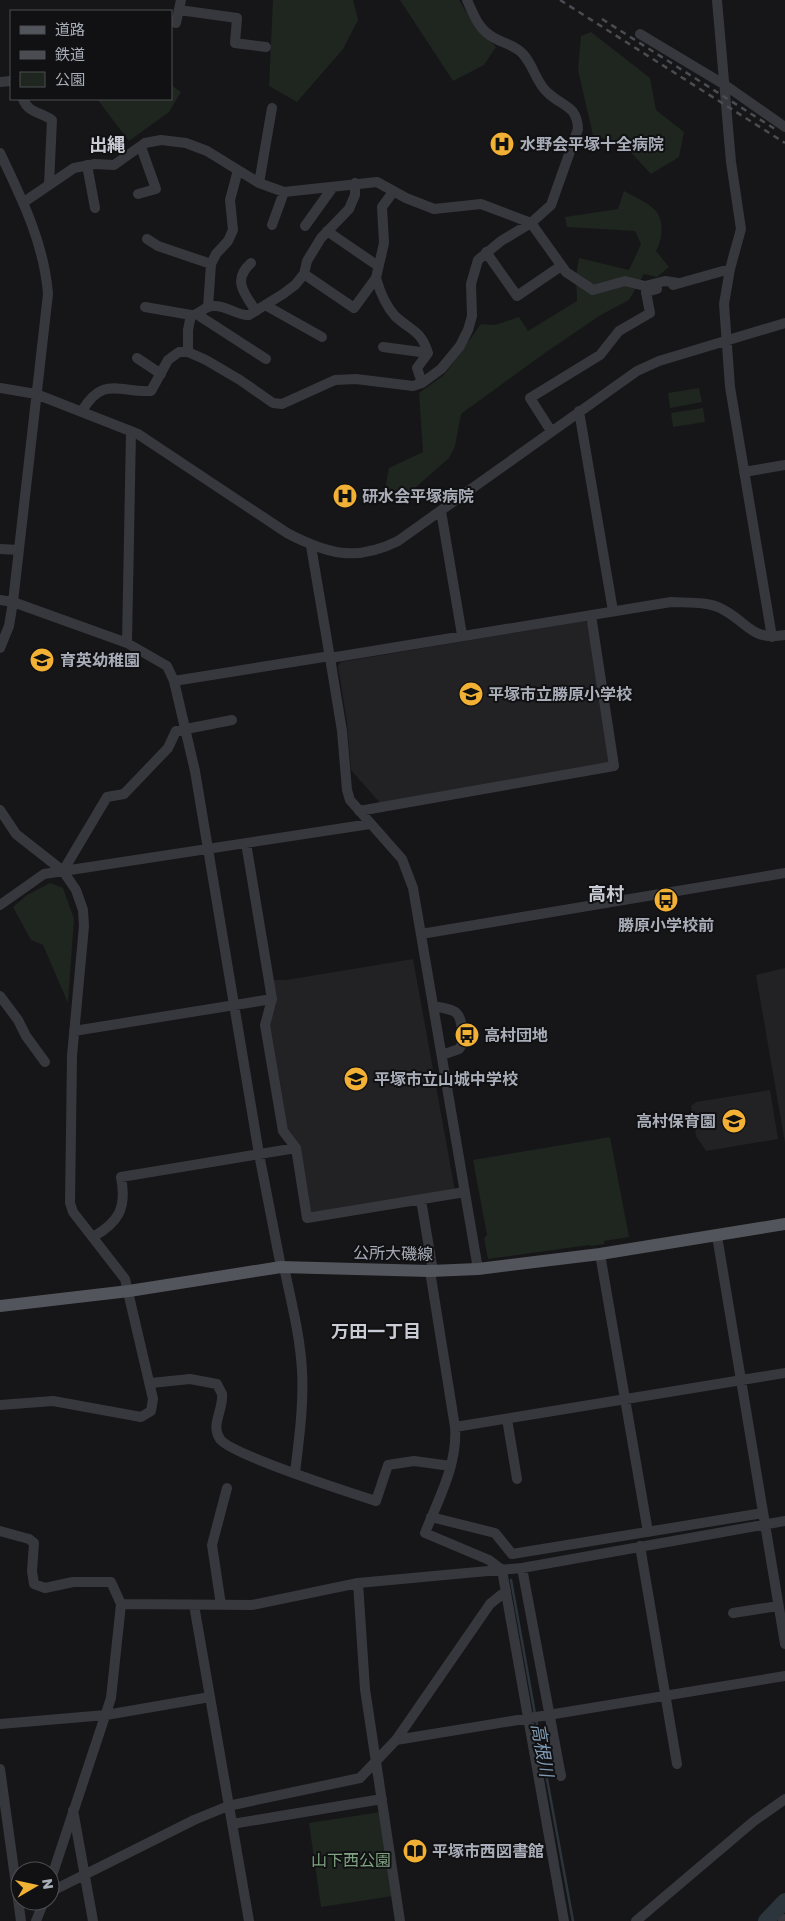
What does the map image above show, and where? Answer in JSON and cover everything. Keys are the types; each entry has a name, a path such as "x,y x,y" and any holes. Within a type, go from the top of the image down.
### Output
{"main road":[{"name":"公所大磯線","path":"0,1306 129,1291 283,1267 432,1271 478,1269 600,1254 785,1224"}],"street":[{"path":"82,411 87,403 102,390 122,387 137,392 152,390 168,360 179,352 188,352 240,380 273,403 282,404 335,380 356,379 414,386 422,383 441,369 460,346 468,330 472,316 471,284 478,260 486,252 531,223 551,205 558,190 578,129 578,118 569,107 549,94 541,85 525,56 516,48 485,32 467,0"},
{"path":"717,0 731,162 741,229 730,269 724,304 726,342 730,387 772,637"},
{"path":"176,23 180,5 237,18 235,43 266,47"},
{"path":"640,34 725,85 785,127"},
{"path":"23,100 25,106 30,111 52,120 49,184"},
{"path":"259,183 272,108"},
{"path":"24,202 74,168 87,165 114,165 134,149 142,147 145,143 161,140 186,143 207,151 259,183 284,192 377,182 393,192 434,209 481,204 531,223 561,266 585,287 593,290 625,281 645,286 665,281 678,284"},
{"path":"138,194 156,189 142,147"},
{"path":"0,154 24,202 43,262 48,294 13,602 9,626 0,648"},
{"path":"87,165 95,208"},
{"path":"208,306 211,264 216,254 228,241 233,230 230,200 238,170"},
{"path":"188,352 188,330 194,315 208,306 224,306 243,316 260,308 295,285 304,274 307,261 327,231 349,208 355,195 355,183"},
{"path":"305,226 333,187"},
{"path":"272,225 284,192"},
{"path":"393,192 382,207 384,242 376,278 381,295 390,309 424,339 428,353"},
{"path":"327,231 378,266"},
{"path":"147,239 158,246 211,264"},
{"path":"486,252 517,296 561,266"},
{"path":"251,263 243,270 241,282 244,293 260,308 322,337"},
{"path":"551,431 530,398 600,355 620,331 650,313 646,292 730,269"},
{"path":"304,274 354,308 376,278"},
{"path":"145,307 194,315 266,359"},
{"path":"0,388 36,394 131,431 287,533 311,546 338,553 361,554 379,550 398,541 637,371 659,362 785,323"},
{"path":"383,347 428,353"},
{"path":"422,383 417,368 428,353"},
{"path":"137,358 161,374"},
{"path":"579,411 613,611"},
{"path":"127,642 131,431"},
{"path":"744,472 785,465"},
{"path":"441,511 462,635"},
{"path":"311,546 342,731 347,790 359,811 402,859 409,872 478,1269"},
{"path":"0,549 19,550"},
{"path":"0,600 13,602 127,642 167,666 174,681 195,771 236,1005 259,1154 302,1370 301,1423 295,1473"},
{"path":"174,681 671,602 711,605 722,609 763,637 785,635"},
{"path":"359,811 614,766 590,615"},
{"path":"63,871 107,797 124,794 168,748 176,731 232,720"},
{"path":"0,810 16,834 63,871 81,899 84,926 70,1098 70,1203 74,1212 120,1270 129,1291 153,1399 151,1411 141,1417 53,1401 0,1405"},
{"path":"0,905 44,874 370,824"},
{"path":"246,843 272,999 265,1025 283,1132 296,1148 308,1218 465,1192"},
{"path":"421,934 785,873"},
{"path":"0,996 45,1062"},
{"path":"74,1031 272,999"},
{"path":"433,1006 455,1010 459,1014 464,1041 459,1049 442,1055"},
{"path":"94,1237 116,1220 122,1209 124,1189 121,1177 296,1148"},
{"path":"421,1200 456,1442 450,1466 425,1533 489,1560 502,1570 564,1921"},
{"path":"717,1236 765,1524 780,1580 778,1606 785,1644"},
{"path":"600,1254 648,1532"},
{"path":"455,1427 785,1373"},
{"path":"151,1384 190,1379 217,1384 222,1394 216,1431 220,1440 231,1447 295,1473 376,1501 388,1465 414,1461 450,1466"},
{"path":"507,1419 517,1479"},
{"path":"221,1605 212,1545 227,1488"},
{"path":"431,1517 495,1533 512,1554 763,1513"},
{"path":"121,1604 252,1605 358,1583 522,1568 785,1521"},
{"path":"0,1531 29,1539 34,1543 32,1571 34,1584 45,1588 73,1582 110,1582 121,1604 114,1678 106,1715 57,1861"},
{"path":"640,1546 677,1764"},
{"path":"522,1568 561,1776"},
{"path":"358,1583 366,1689 400,1921"},
{"path":"60,1887 228,1806 360,1778 396,1740 490,1604 506,1591"},
{"path":"194,1606 249,1921"},
{"path":"732,1614 778,1606"},
{"path":"396,1740 785,1676"},
{"path":"0,1724 106,1715 210,1697"},
{"path":"0,1769 2,1800 21,1921"},
{"path":"232,1824 382,1799"},
{"path":"636,1921 754,1821 785,1799"},
{"path":"73,1809 93,1921"}],"shaded area":[{"name":"平塚市立勝原小学校","path":"585,621 588,624 610,762 381,804 351,770 347,722 338,666 341,662"},
{"name":"平塚市立山城中学校","path":"413,959 455,1191 314,1214 309,1211 287,1130 268,1027 276,1004 272,980 286,980"},
{"path":"785,968 785,1143 756,975"},
{"name":"高村保育園","path":"770,1090 778,1139 706,1151 696,1136 691,1106 696,1102"}],"green space":[{"path":"273,0 353,0 358,20 343,49 297,102 269,86"},
{"path":"400,0 459,0 475,26 496,47 484,65 453,81"},
{"path":"591,32 650,78 656,110 684,132 679,157 651,174 624,145 593,135 578,70 581,36"},
{"path":"172,86 181,92 169,112 129,141 98,100 172,100"},
{"path":"624,191 648,204 658,214 662,230 656,251 669,267 657,277 644,274 629,300 599,316 461,414 455,446 449,458 408,494 390,491 386,485 389,468 423,452 419,393 444,375 481,324 495,325 519,317 528,331 577,301 576,276 579,258 629,270 641,244 635,231 567,227 565,217 618,209"},
{"path":"699,388 702,402 670,408 668,393"},
{"path":"703,408 705,422 673,427 671,413"},
{"path":"50,883 63,888 74,919 68,1003 43,945 31,940 13,907 27,895"},
{"path":"610,1137 629,1237 604,1241 604,1244 488,1259 484,1238 487,1235 473,1160"},
{"name":"山下西公園","path":"381,1812 393,1896 321,1907 309,1823"}],"waterway":[{"name":"高根川","path":"511,1580 535,1714"},
{"name":"高根川","path":"536,1719 573,1921"},
{"path":"766,1921 785,1901"}],"railway":[{"path":"560,0 785,143"},
{"path":"602,19 775,129"}],"place":[{"name":"水野会平塚十全病院","path":"502,144"},
{"name":"研水会平塚病院","path":"345,496"},
{"name":"育英幼稚園","path":"42,660"},
{"name":"平塚市立勝原小学校","path":"471,694"},
{"name":"勝原小学校前","path":"666,900"},
{"name":"高村団地","path":"467,1035"},
{"name":"平塚市立山城中学校","path":"356,1079"},
{"name":"高村保育園","path":"734,1121"},
{"name":"平塚市西図書館","path":"415,1851"}],"district":[{"name":"出縄","path":"107,145"},
{"name":"高村","path":"606,894"},
{"name":"万田一丁目","path":"376,1332"}]}
